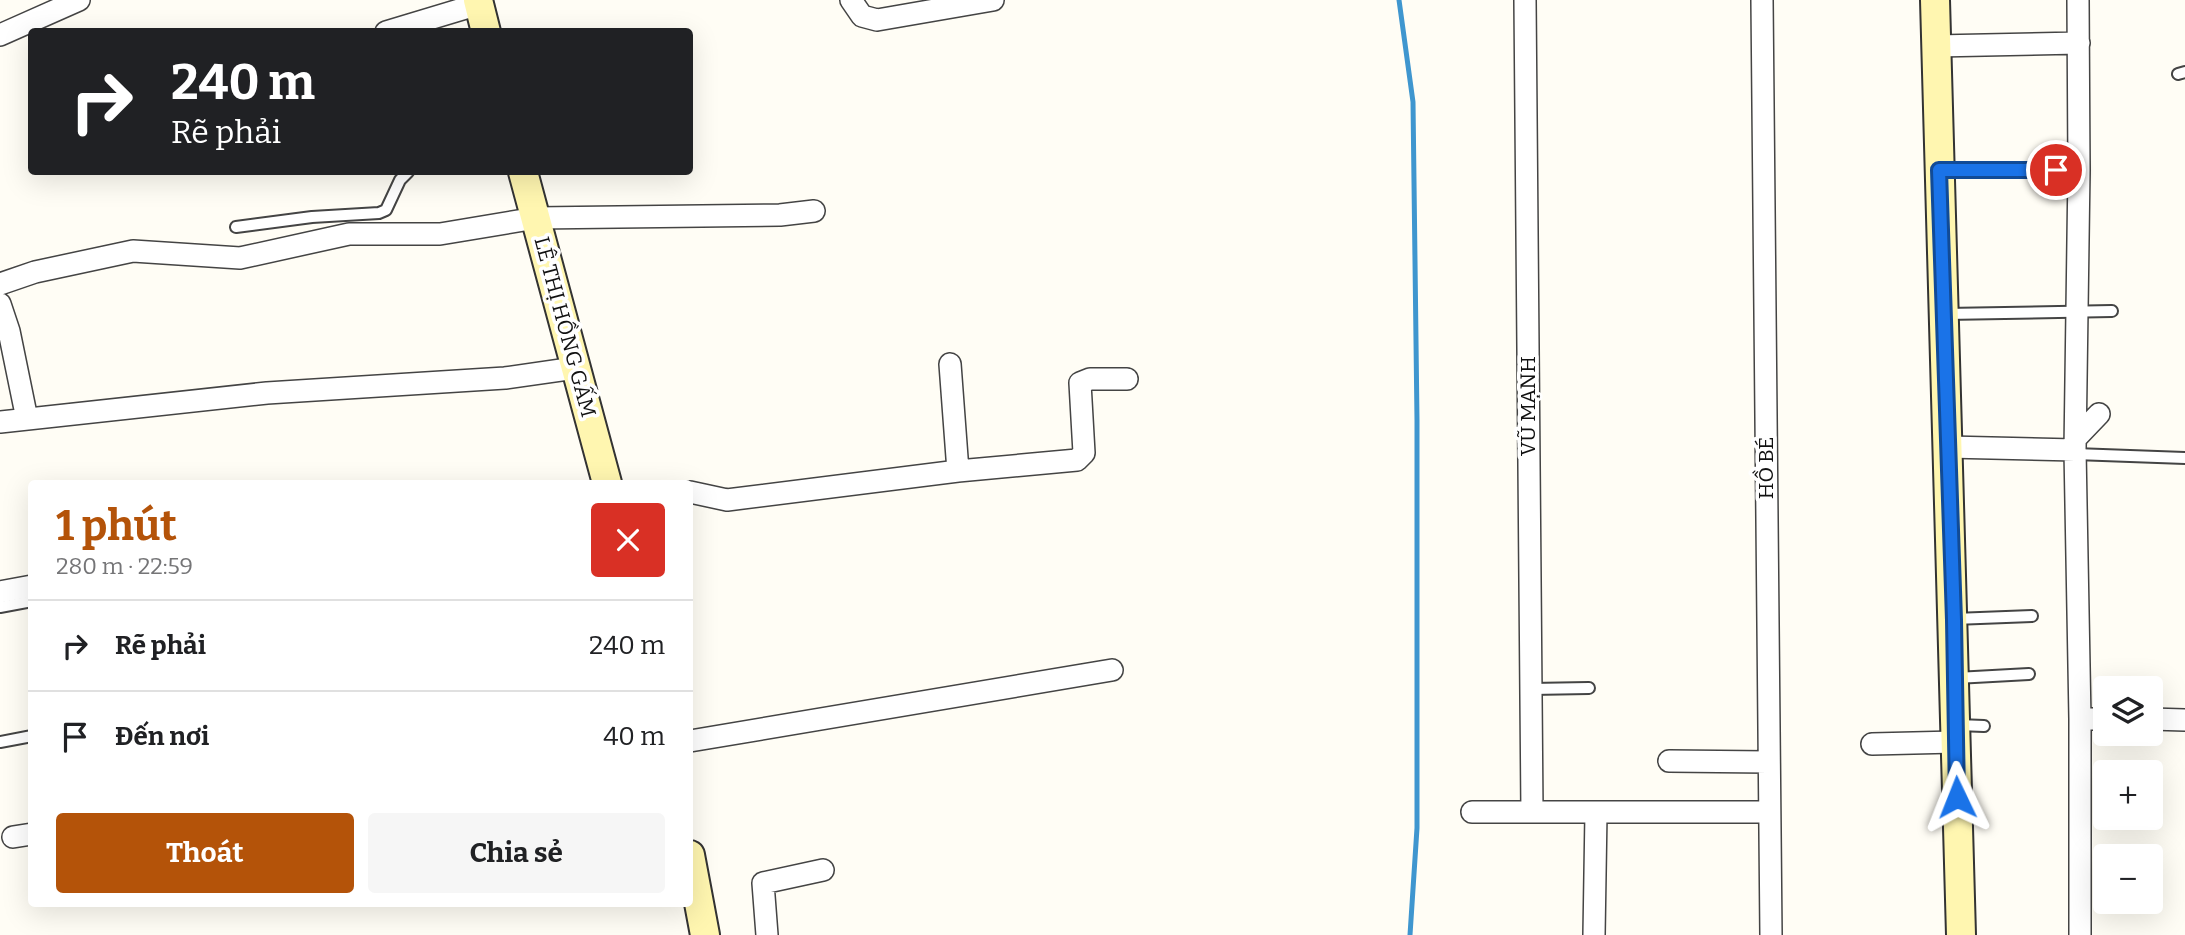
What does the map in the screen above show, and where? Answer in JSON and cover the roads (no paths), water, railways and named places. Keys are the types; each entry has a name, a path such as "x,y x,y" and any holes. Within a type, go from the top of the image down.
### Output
{"street":[{"path":"0,35 79,0"},
{"path":"851,0 862,16 877,20 993,0"},
{"name":"VŨ MẠNH","path":"1525,0 1532,812"},
{"name":"HỒ BÉ","path":"1762,0 1771,935"},
{"path":"1935,0 1961,935"},
{"path":"2078,0 2080,170 2076,447 2080,935"},
{"path":"398,28 478,2 485,28"},
{"path":"1936,46 2079,43"},
{"name":"LÊ THỊ HỒNG GẤM","path":"524,175 606,480"},
{"path":"0,284 35,272 132,251 240,258 349,234 440,234 536,218 780,215 814,211"},
{"path":"0,304 9,331 27,419"},
{"path":"950,364 958,471"},
{"path":"0,422 291,391 505,378 575,368"},
{"path":"693,493 727,500 1081,458 1084,453 1080,383 1090,379 1127,379"},
{"path":"2076,447 2099,414"},
{"path":"1948,447 2076,447"},
{"path":"0,592 28,587"},
{"path":"693,740 1112,670"},
{"path":"2080,719 2093,719"},
{"path":"2163,719 2185,720"},
{"path":"1872,744 1955,734"},
{"path":"1669,761 1768,762"},
{"path":"1472,812 1769,812"},
{"path":"1594,935 1596,813"},
{"path":"767,935 763,883 823,870"},
{"path":"693,871 705,935"}],"lane":[{"path":"1939,170 2080,170"},
{"path":"236,227 312,217 379,213 386,210 405,175"},
{"path":"1944,314 2112,311"},
{"path":"2076,447 2185,458"},
{"path":"0,607 28,602"},
{"path":"1954,620 2032,616"},
{"path":"1954,678 2029,674"},
{"path":"1531,689 1589,688"},
{"path":"1955,734 1984,726"},
{"path":"0,742 28,737"}],"waterway":[{"path":"1399,0 1413,102 1417,420 1417,828 1410,935"}]}
